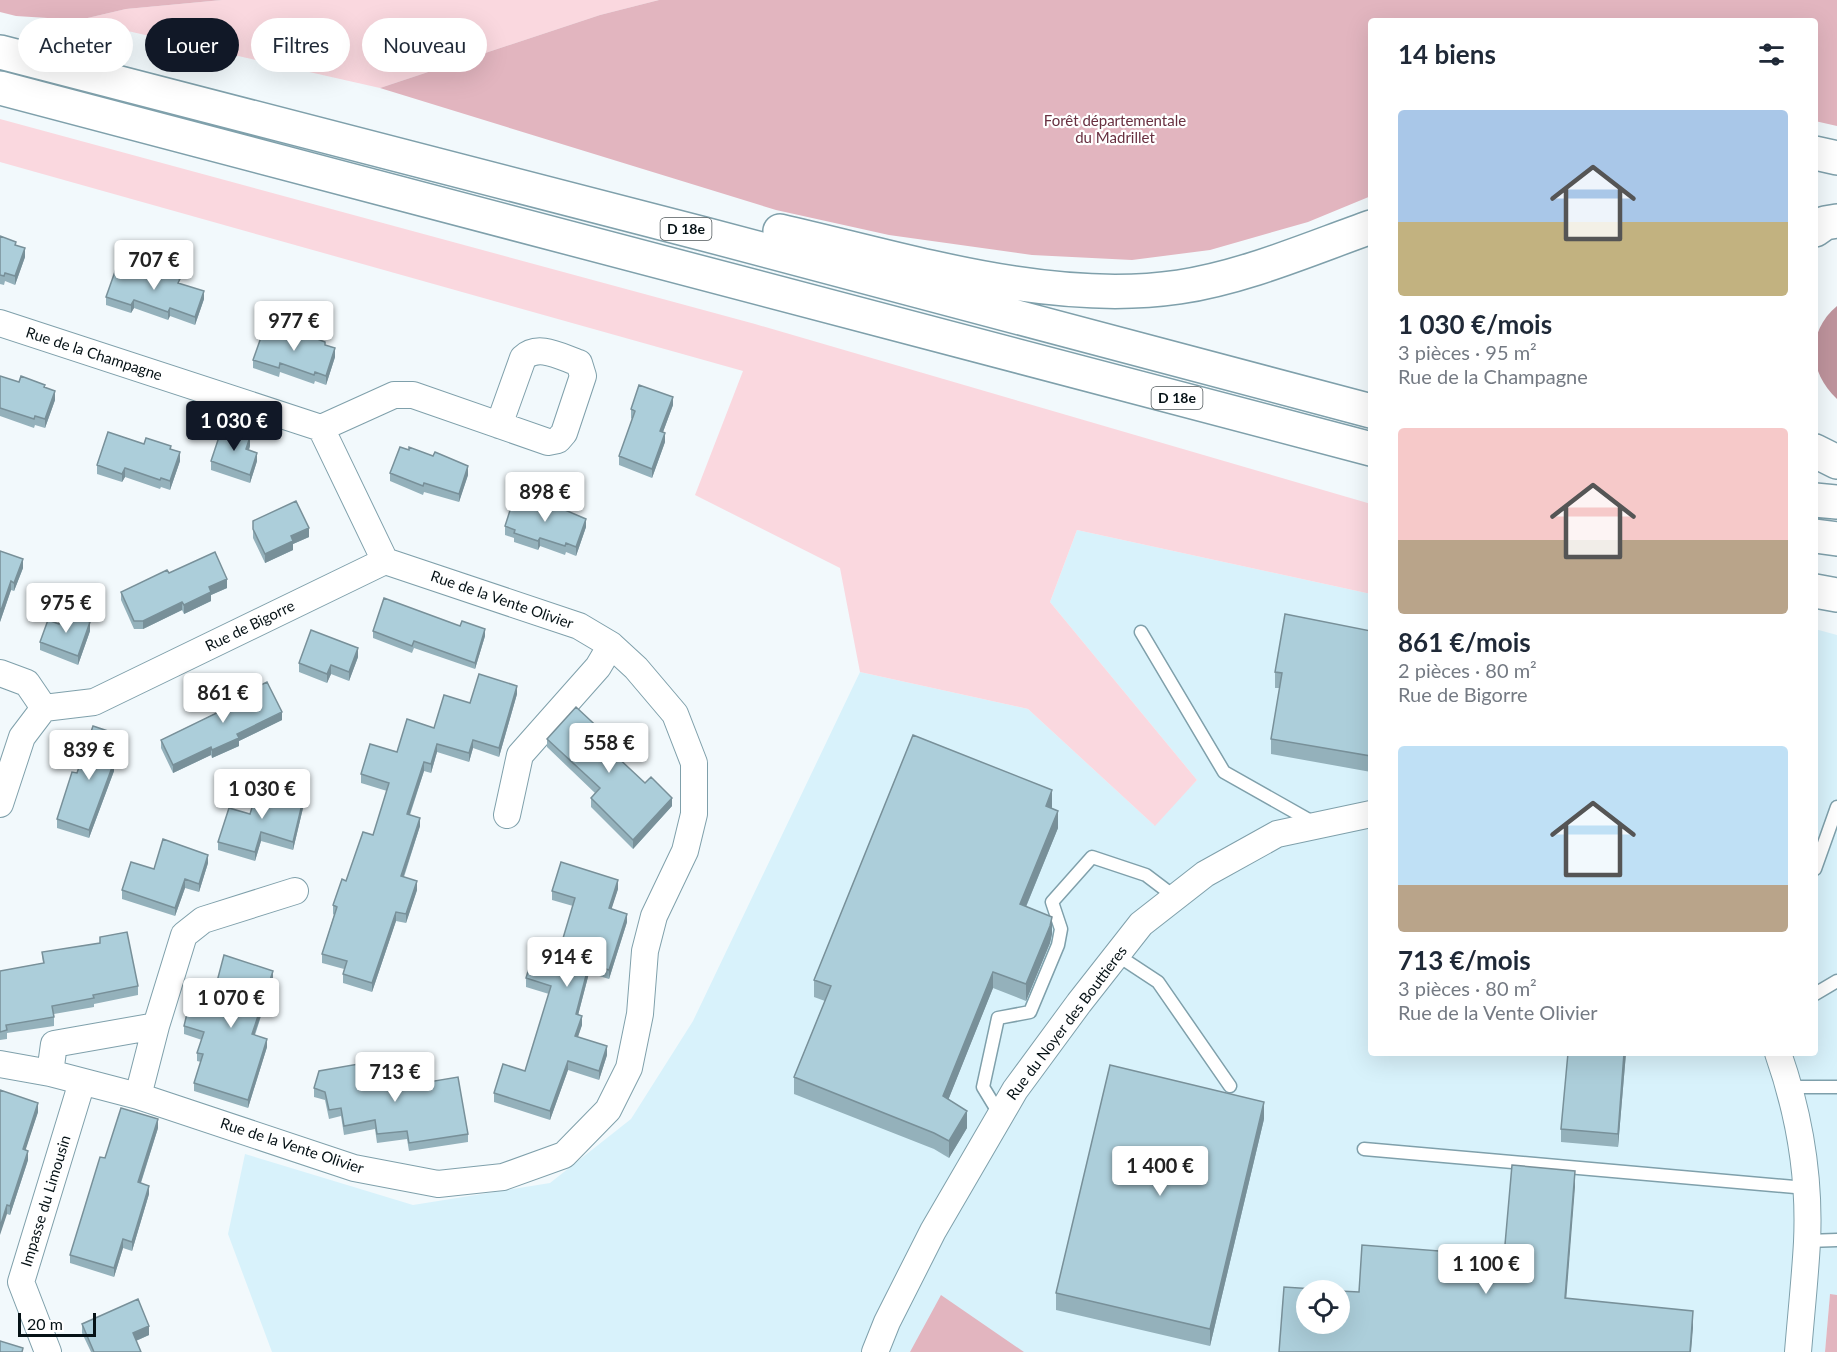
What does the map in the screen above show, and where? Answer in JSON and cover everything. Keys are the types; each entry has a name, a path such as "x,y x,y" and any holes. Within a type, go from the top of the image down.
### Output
{"highway":[{"name":"D 18e","path":"0,52 704,234 1368,410"},
{"name":"D 18e","path":"0,88 1368,448"},
{"path":"1818,154 1837,158"},
{"path":"1818,228 1837,221"},
{"path":"704,234 779,231 961,273 1025,285 1118,292 1181,286 1241,272 1368,228"},
{"path":"1818,452 1837,462"},
{"path":"1818,500 1837,502"},
{"path":"1818,536 1837,539"},
{"path":"1818,592 1837,595"}],"street":[{"name":"Rue de la Champagne","path":"0,323 321,428"},
{"path":"385,561 321,428 394,395 413,395 499,425"},
{"name":"Rue de la Vente Olivier","path":"0,1064 50,1073 138,1096 354,1168 438,1184 503,1177 564,1155 608,1110 629,1068 640,1014 645,951 654,916 685,851 694,814 694,763 675,714 636,668 612,645 579,626 385,561"},
{"name":"Rue de Bigorre","path":"44,708 94,702 385,561"},
{"path":"507,815 520,755 598,668 612,645"},
{"path":"0,674 27,683 44,708 22,737 0,804"},
{"name":"Rue du Noyer des Bouttieres","path":"875,1352 887,1322 933,1231 1015,1090 1142,924 1205,874 1277,834 1368,815"},
{"path":"138,1096 156,1026 184,935 203,920 295,891"},
{"path":"50,1073 54,1044 156,1026"},
{"path":"1779,1056 1795,1106 1806,1188 1807,1241 1798,1352"},
{"name":"Impasse du Limousin","path":"48,1352 21,1282 82,1082"}],"lane":[{"path":"1141,632 1224,772 1317,824"},
{"path":"1818,861 1837,807"},
{"path":"1000,1115 983,1087 998,1018 1030,1012 1058,945 1061,929 1052,902 1092,858 1146,875 1175,897"},
{"path":"1118,954 1158,982 1230,1086"},
{"path":"1818,992 1837,981"},
{"path":"1790,1087 1837,1087"},
{"path":"1364,1149 1806,1188"},
{"path":"1807,1241 1837,1240"}],"shaded area":[{"path":"222,0 659,0 600,15 487,52 487,18 362,18 362,72 428,72 380,88 309,72 350,72 350,18 251,18 251,59 239,56 239,18 145,18 145,35 133,32 133,18 88,18 126,9"},
{"path":"0,119 755,324 1368,503 1368,593 1077,530 1050,602 1197,780 1155,826 1028,709 860,672 840,568 695,495 743,371 0,162"},
{"path":"1837,306 1837,399 1827,388 1818,371 1818,334 1827,316"},
{"path":"1077,530 1368,593 1368,1056 1818,1056 1818,630 1837,635 1837,1295 1830,1295 1825,1352 272,1352 228,1234 245,1154 413,1205 550,1183 631,1119 693,1021 860,672 1028,709 1154,825 1197,780 1050,602"}],"green space":[{"path":"0,0 222,0 126,9 88,18 16,16 0,12"},
{"name":"Forêt départementale du Madrillet","path":"659,0 1837,0 1837,126 1818,122 1818,18 1368,18 1368,197 1308,222 1210,250 1132,260 1032,255 889,235 776,210 380,88 428,72 487,72 487,52 600,15"},
{"path":"1830,1294 1837,1295 1837,1352 1825,1352"},
{"path":"941,1295 1024,1352 910,1352"}],"building":[{"path":"0,236 25,248 15,276 5,273 4,276 0,275"},
{"path":"118,263 152,275 154,270 180,279 178,283 204,291 195,317 170,308 168,312 134,300 131,305 106,297"},
{"path":"265,326 300,338 302,333 335,348 326,376 315,372 314,375 280,363 279,368 253,360"},
{"path":"0,376 19,382 21,376 55,391 45,419 35,416 34,419 0,408"},
{"path":"639,385 673,397 660,431 665,433 652,469 619,456 635,411 631,409"},
{"path":"222,428 250,437 246,449 257,453 250,475 211,461"},
{"path":"108,432 144,444 146,438 171,446 170,449 180,452 170,481 161,478 160,480 125,468 122,474 97,465"},
{"path":"400,447 409,450 409,447 433,456 435,452 468,466 459,494 424,483 423,486 390,473"},
{"path":"514,498 525,502 526,499 550,508 551,504 586,519 576,547 540,538 538,541 514,533 515,530 505,526"},
{"path":"296,501 309,528 291,536 293,541 265,554 253,529 253,521"},
{"path":"0,551 23,559 14,583 11,581 0,613"},
{"path":"215,552 227,579 209,587 211,592 184,605 182,602 143,621 134,621 121,592 167,570 169,573"},
{"path":"384,598 460,626 462,621 485,629 475,663 414,641 412,646 373,631"},
{"path":"63,613 90,622 78,656 40,642 48,620 59,624"},
{"path":"1285,614 1368,630 1368,755 1271,739 1282,673 1275,672"},
{"path":"311,630 358,648 349,672 331,665 327,674 299,663"},
{"path":"479,674 517,686 499,748 473,740 469,753 437,744 431,764 424,762 407,814 420,818 401,876 417,881 406,914 396,912 372,983 343,974 347,961 322,954 337,907 333,905 342,879 346,881 363,832 373,835 389,783 361,774 370,744 397,752 407,719 434,728 444,695 470,703"},
{"path":"267,682 282,712 237,734 239,738 212,750 211,747 173,765 161,740 225,709 222,704"},
{"path":"576,707 620,748 614,754 645,783 651,777 672,798 633,840 591,798 600,788 547,739"},
{"path":"93,726 117,734 107,765 114,762 89,830 57,819 72,772 77,773"},
{"path":"913,735 1052,790 1046,806 1058,811 1020,904 1052,917 1050,926 1026,984 993,972 943,1096 967,1111 949,1141 794,1077 831,986 814,980"},
{"path":"259,785 303,800 293,842 261,832 255,852 218,842 229,808 250,814"},
{"path":"163,839 208,855 199,884 185,879 175,908 122,890 131,862 154,869"},
{"path":"561,862 618,880 609,908 627,914 609,970 589,964 576,1014 582,1016 575,1036 607,1046 599,1071 568,1061 550,1111 494,1093 503,1064 525,1071 551,986 526,978 535,948 558,955 575,898 552,891"},
{"path":"127,932 138,986 52,1006 54,1017 6,1025 7,1030 0,1032 0,971 44,963 42,952 100,943 100,937"},
{"path":"224,955 273,971 252,1034 267,1039 248,1100 194,1083 203,1054 197,1053 204,1032 184,1026 190,1001 210,1008"},
{"path":"1568,1056 1624,1056 1618,1134 1561,1129"},
{"path":"364,1063 367,1077 397,1072 399,1087 458,1077 468,1134 409,1143 407,1131 377,1134 375,1120 344,1126 341,1108 329,1110 325,1092 314,1088 319,1071"},
{"path":"1110,1065 1264,1102 1210,1329 1056,1293"},
{"path":"0,1090 38,1103 23,1149 28,1151 10,1206 7,1205 0,1227"},
{"path":"121,1108 158,1119 138,1182 149,1186 132,1242 123,1239 114,1268 70,1255 100,1157 105,1158"},
{"path":"1512,1165 1575,1171 1565,1298 1693,1311 1690,1352 1279,1352 1284,1287 1296,1288 1296,1334 1350,1334 1350,1292 1359,1292 1362,1245 1504,1256"},
{"path":"138,1299 149,1326 133,1333 141,1352 94,1352 82,1324"},
{"path":"0,1341 23,1348 22,1352 0,1352"}]}
